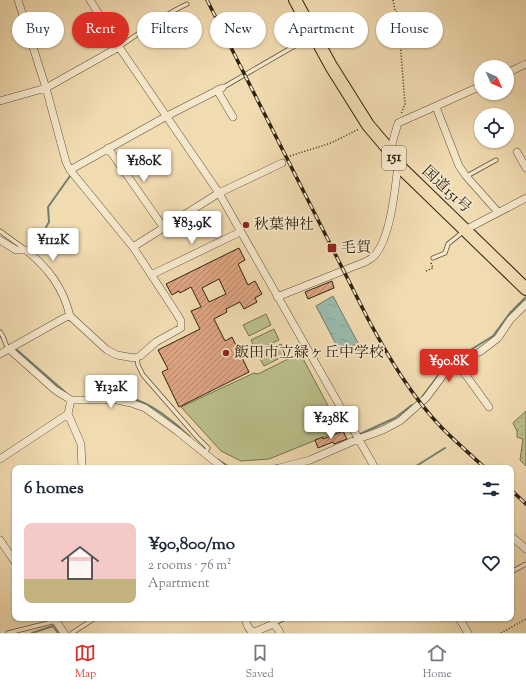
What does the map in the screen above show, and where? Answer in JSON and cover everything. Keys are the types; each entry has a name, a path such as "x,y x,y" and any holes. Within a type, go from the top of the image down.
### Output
{"highway":[{"name":"国道151号","path":"295,0 331,66 368,125 390,151 398,165 526,289"}],"street":[{"path":"0,240 16,250 26,250 51,273 57,282 70,316 107,350 124,357 134,358 156,342 181,328 181,321 177,314 133,247 70,170 62,149 46,88 18,0"},
{"path":"90,0 97,12"},
{"path":"0,101 46,88 117,48"},
{"path":"120,48 219,193 373,465"},
{"path":"514,70 526,64"},
{"path":"70,170 167,116 220,89 234,118"},
{"path":"390,151 398,123 474,89"},
{"path":"436,107 455,158 466,176 498,212"},
{"path":"108,148 164,228"},
{"path":"517,152 526,168"},
{"path":"133,247 219,193 282,163"},
{"path":"277,297 365,262 375,255 382,243 389,223 395,198 398,165"},
{"path":"465,230 526,198"},
{"path":"151,276 240,232"},
{"path":"291,465 310,460 383,430 400,421 426,398 444,374 457,363 491,344 498,338 510,320 526,304"},
{"path":"0,354 8,348 70,316"},
{"path":"8,348 55,390 71,400 117,400 146,408 206,452 220,465"},
{"path":"457,363 489,407"},
{"path":"71,400 68,414 81,444 82,465"},
{"path":"0,459 68,414"},
{"path":"514,539 526,549"},
{"path":"0,540 12,558"},
{"path":"56,621 64,633"},
{"path":"247,621 252,632 273,624 280,633"},
{"path":"461,621 468,633"}],"lane":[{"path":"129,40 177,8 187,4"},
{"path":"220,89 292,48"},
{"path":"466,176 496,160"},
{"path":"434,258 445,253 448,244 465,230"},
{"path":"0,231 26,250"},
{"path":"0,332 5,338 8,348"},
{"path":"137,357 138,365 143,375 206,452"},
{"path":"514,570 526,564"},
{"path":"8,633 51,621"},
{"path":"72,633 90,621"},
{"path":"273,624 279,621"}],"path":[{"path":"393,0 395,10 398,14 405,104 398,123"},
{"path":"290,156 331,143 368,125"},
{"path":"426,271 433,268 430,259 434,258"},
{"path":"501,633 526,619"}],"green space":[{"path":"266,314 271,325 249,336 243,325"},
{"path":"274,329 279,340 256,351 251,340"},
{"path":"281,344 286,355 264,366 258,355"},
{"path":"300,353 341,430 269,459 241,461 221,451 181,407 254,373 258,374"},
{"path":"526,411 526,466 520,460 523,439 517,437 517,431 513,423"}],"water":[{"path":"333,296 358,343 340,352 316,306"}],"building":[{"path":"239,248 245,260 238,264 248,285 255,281 262,294 255,298 257,302 244,309 240,302 226,309 227,312 214,319 225,341 232,337 249,372 179,407 162,372 168,369 158,350 200,329 191,311 201,307 191,287 180,293 179,291 172,295 166,284","holes":["219,279 226,294 209,302 202,288"]},
{"path":"332,281 334,288 308,299 305,292"},
{"path":"343,431 347,439 334,444 333,442 318,448 315,440 323,437 323,439"}],"waterway":[{"path":"46,227 49,222 48,207 70,176"},
{"path":"422,397 446,365 493,336 510,313 526,297"},
{"path":"0,336 4,340"},
{"path":"17,350 65,392"},
{"path":"106,395 121,396 138,400 154,408 190,437"},
{"path":"360,434 395,418 412,405"},
{"path":"418,465 445,448"},
{"path":"217,459 226,465"},
{"path":"32,633 53,626 58,633"}],"railway":[{"path":"207,0 384,348 411,390 431,416 482,465"},
{"path":"514,493 526,504"}],"place":[{"name":"秋葉神社","path":"246,225"},
{"name":"毛賀","path":"332,248"},
{"name":"飯田市立緑ヶ丘中学校","path":"226,353"}]}
